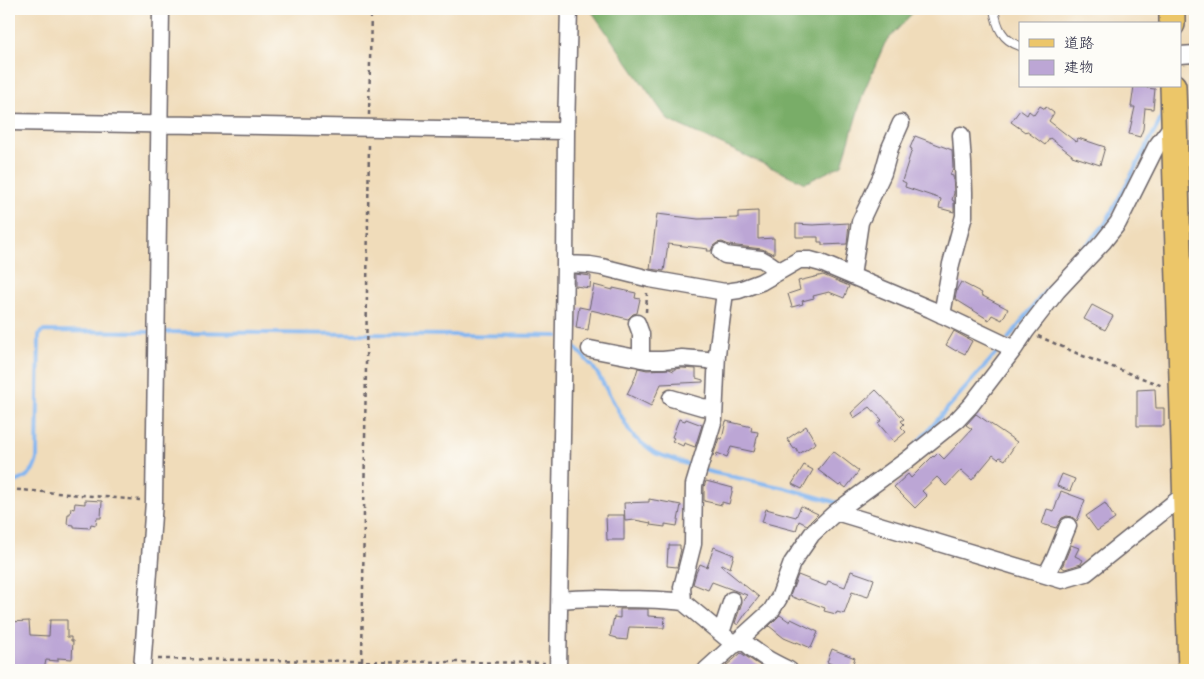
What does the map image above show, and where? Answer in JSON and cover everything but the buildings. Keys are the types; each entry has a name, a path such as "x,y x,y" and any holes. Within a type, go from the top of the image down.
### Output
{"main road":[{"path":"1173,88 1191,670"}],"street":[{"path":"143,665 154,501 161,9"},
{"path":"558,667 566,131 570,9"},
{"path":"1182,55 1195,54"},
{"path":"9,122 566,131"},
{"path":"852,276 860,222 883,173 890,148 901,123"},
{"path":"706,670 772,611 792,563 812,534 836,512 907,460 957,420 971,406 1057,291 1103,242 1118,223 1156,147 1175,123"},
{"path":"942,315 951,264 964,216 964,172 961,135"},
{"path":"721,252 725,255 761,254 780,272"},
{"path":"565,264 602,267 648,279 725,292 739,290 761,282 799,260 810,260 930,309 1014,349"},
{"path":"683,602 682,586 693,544 694,485 714,419 716,363 725,292"},
{"path":"638,324 641,334 641,359"},
{"path":"590,349 641,359 663,360 682,358 707,360 716,363"},
{"path":"671,398 702,407 714,408"},
{"path":"836,512 1062,580 1086,573 1185,494"},
{"path":"1046,575 1068,526"},
{"path":"560,600 576,598 664,599 683,602 721,633 771,662 789,670"},
{"path":"721,633 732,600"}],"lane":[{"path":"994,9 1003,36 1019,46"}],"path":[{"path":"362,661 371,9"},
{"path":"638,324 645,322 648,279"},
{"path":"1026,331 1083,356 1172,390 1182,389"},
{"path":"9,489 154,501"},
{"path":"143,665 362,661 558,667"}],"green space":[{"path":"590,9 916,9 885,43 864,91 842,165 805,183 668,120"}],"waterway":[{"path":"1008,339 1042,295 1105,224 1159,123 1163,111"},
{"path":"9,484 27,476 36,464 39,335 41,332 151,332"},
{"path":"161,332 558,336"},
{"path":"569,341 593,367 635,438 655,453 695,467"},
{"path":"917,443 998,351"},
{"path":"704,470 785,488 838,503"}]}
